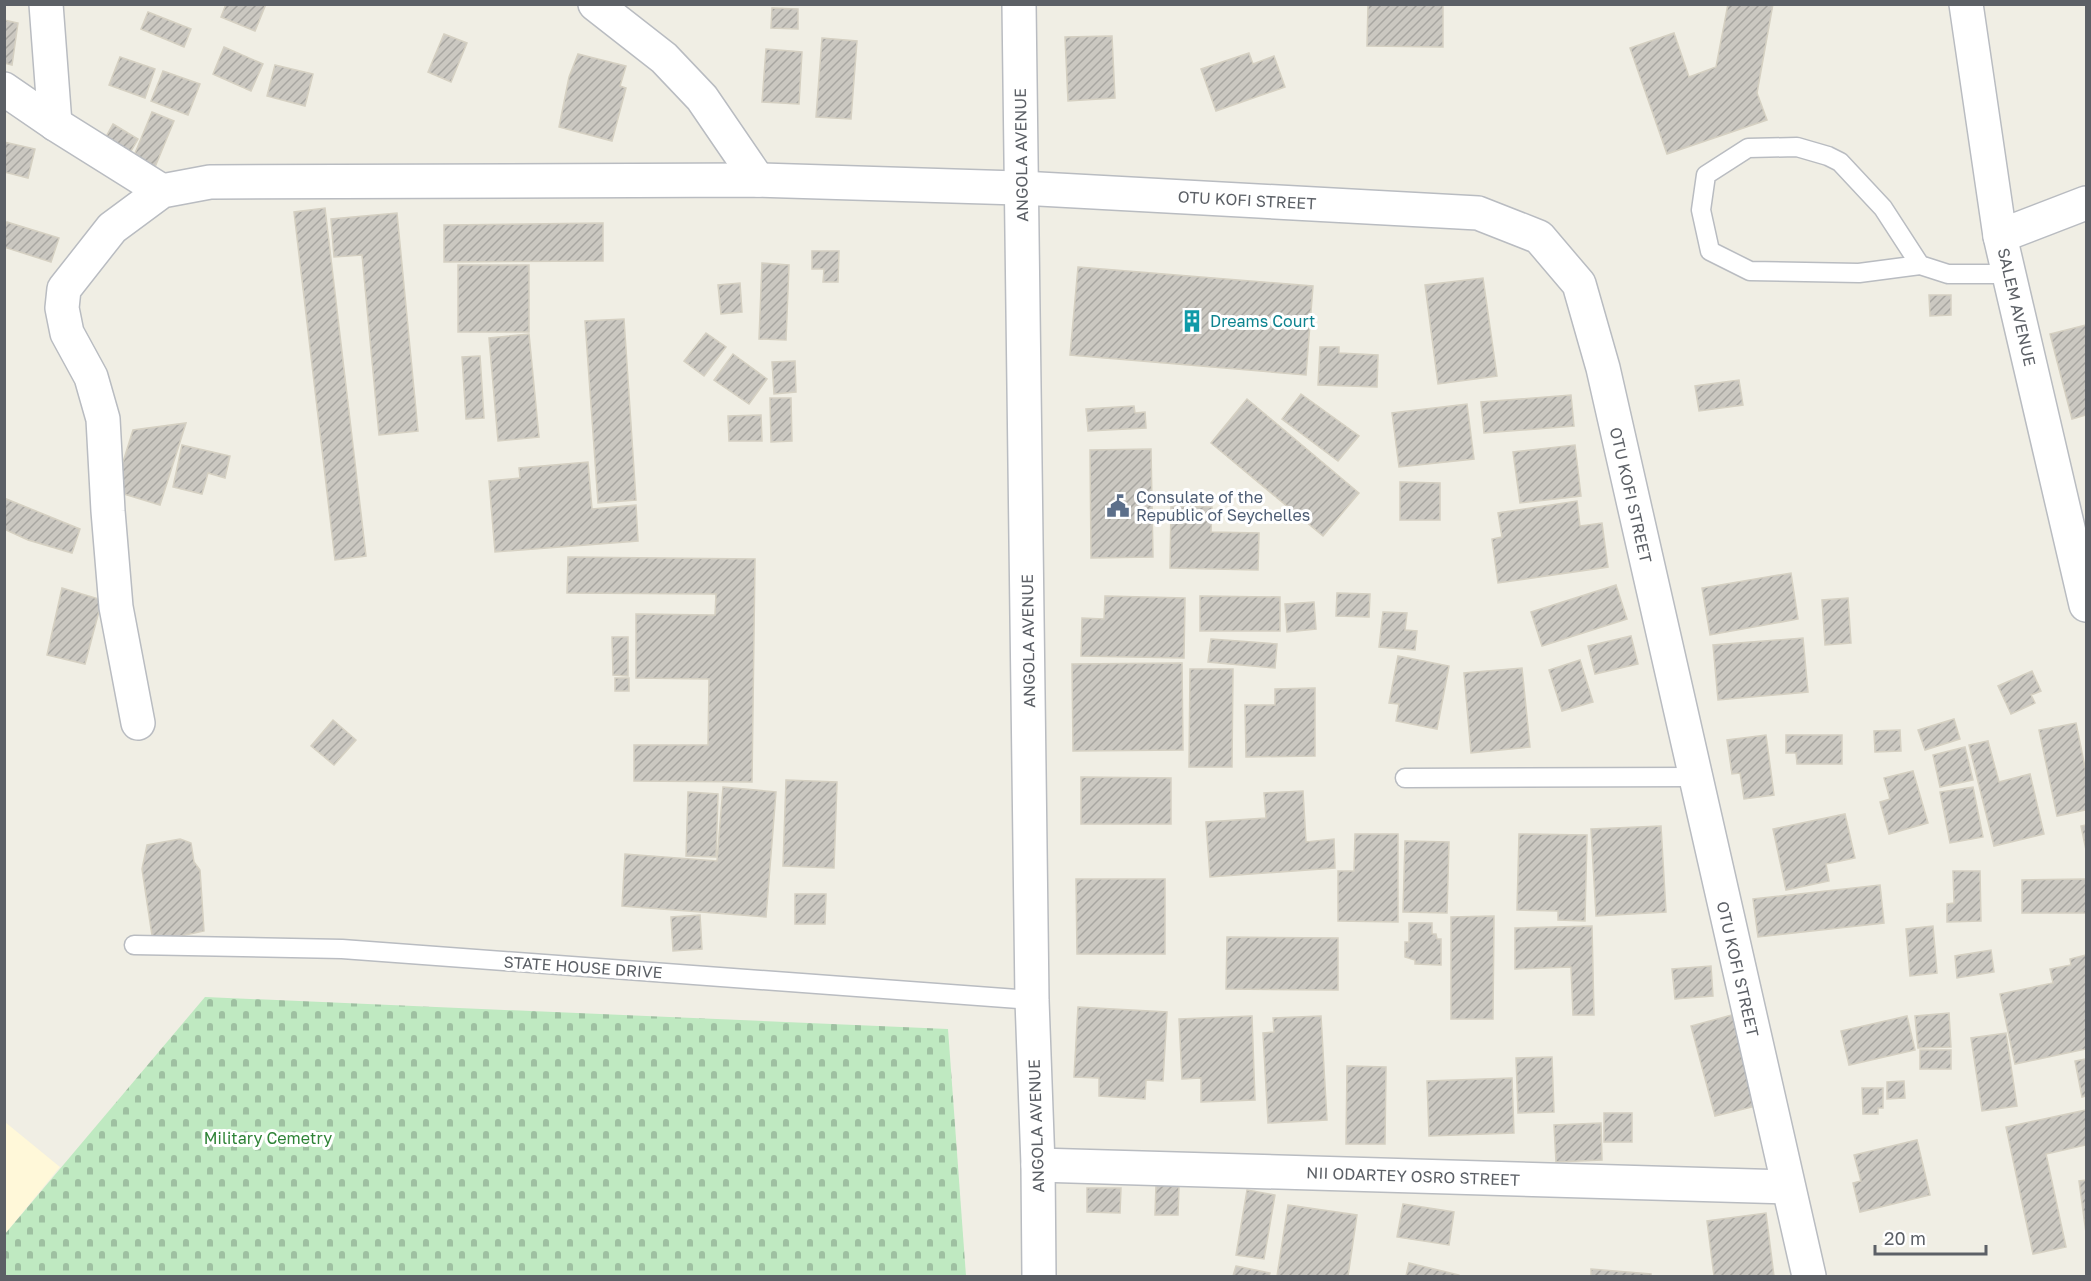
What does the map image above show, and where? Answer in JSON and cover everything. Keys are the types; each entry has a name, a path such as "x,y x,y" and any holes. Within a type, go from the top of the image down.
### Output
{"street":[{"path":"46,4 55,124"},
{"path":"595,4 664,58 702,98 758,180"},
{"name":"ANGOLA AVENUE","path":"1019,4 1032,1000 1038,1165 1039,1276"},
{"name":"SALEM AVENUE","path":"1966,4 2000,236 2086,605"},
{"path":"4,89 162,191 112,228 64,289 62,308 67,333 91,378 103,419 116,606 138,723"},
{"name":"OTU KOFI STREET","path":"162,191 210,182 758,180 1021,188 1478,213 1539,237 1579,284 1603,368 1809,1276"},
{"path":"2000,236 2086,203"},
{"name":"NII ODARTEY OSRO STREET","path":"1038,1165 1787,1187"}],"lane":[{"path":"1920,265 1884,208 1840,162 1828,156 1797,147 1748,148 1706,175 1701,210 1710,251 1750,272 1858,273 1920,265 1948,274 2009,274"},
{"path":"1405,778 1695,777"},
{"name":"STATE HOUSE DRIVE","path":"134,945 342,949 1032,1000"}],"shaded area":[{"path":"5,1122 60,1167 5,1234"}],"green space":[{"name":"Military Cemetry","path":"205,997 948,1029 966,1276 5,1276 5,1234"}],"building":[{"path":"226,4 266,4 255,31 221,17"},
{"path":"1368,4 1443,4 1443,47 1367,46"},
{"path":"1728,4 1773,4 1757,93 1767,120 1667,154 1630,48 1674,33 1689,77 1716,67"},
{"path":"772,8 798,9 798,29 771,28"},
{"path":"148,12 191,29 184,47 141,29"},
{"path":"4,20 18,23 12,65 4,63"},
{"path":"444,34 467,43 451,82 428,72"},
{"path":"1112,36 1115,98 1068,101 1065,37"},
{"path":"822,38 857,41 851,119 816,117"},
{"path":"224,47 263,64 251,91 213,74"},
{"path":"766,49 802,52 799,104 762,102"},
{"path":"1249,53 1253,64 1274,56 1285,87 1216,111 1201,69"},
{"path":"578,54 626,66 620,86 626,88 612,141 559,127 569,77"},
{"path":"120,57 155,69 145,98 109,85"},
{"path":"275,65 313,74 305,106 267,96"},
{"path":"163,71 200,84 188,115 151,101"},
{"path":"152,112 174,121 155,167 133,158"},
{"path":"113,124 138,139 127,158 102,144"},
{"path":"4,142 35,149 28,178 4,172"},
{"path":"325,208 366,556 335,560 294,212"},
{"path":"397,213 418,431 379,435 362,255 334,257 331,219"},
{"path":"7,222 59,238 51,262 4,247 4,231"},
{"path":"603,223 603,261 444,262 444,225"},
{"path":"812,251 839,251 838,282 823,282 824,269 812,269"},
{"path":"762,263 789,265 786,340 759,339"},
{"path":"458,265 529,265 529,332 458,332"},
{"name":"Dreams Court","path":"1078,267 1313,286 1306,375 1070,355"},
{"path":"1483,278 1497,376 1438,384 1425,285"},
{"path":"740,283 742,312 721,314 718,285"},
{"path":"1929,295 1951,295 1951,315 1930,316"},
{"path":"624,319 636,500 598,503 585,321"},
{"path":"2086,325 2086,415 2072,419 2050,334"},
{"path":"706,333 726,347 704,376 684,361"},
{"path":"529,334 539,437 498,441 489,338"},
{"path":"1320,347 1339,347 1339,353 1378,355 1377,387 1318,385"},
{"path":"733,354 767,379 749,404 714,380"},
{"path":"480,356 484,418 466,419 462,357"},
{"path":"795,361 796,392 774,394 772,362"},
{"path":"1739,380 1743,405 1699,411 1695,386"},
{"path":"1301,394 1359,436 1338,461 1282,419"},
{"path":"1571,395 1574,426 1484,433 1481,402"},
{"path":"770,398 791,398 792,441 771,442"},
{"path":"1247,399 1359,493 1323,536 1211,443"},
{"path":"1467,404 1474,459 1399,467 1392,413"},
{"path":"1134,406 1135,413 1145,412 1146,428 1088,431 1086,409"},
{"path":"761,415 762,441 729,441 728,416"},
{"path":"186,423 160,505 114,491 133,430"},
{"path":"182,445 230,456 225,478 208,473 202,494 173,487"},
{"path":"1575,445 1581,496 1520,503 1513,452"},
{"path":"1151,449 1153,557 1091,558 1090,450"},
{"path":"588,462 592,509 636,505 638,541 495,552 489,481 520,478 519,468"},
{"path":"1400,482 1440,483 1440,520 1400,520"},
{"path":"4,498 80,529 72,553 28,540 4,529"},
{"path":"1577,501 1580,526 1602,523 1608,567 1498,583 1492,539 1502,537 1498,513"},
{"path":"1171,506 1212,507 1211,532 1259,533 1258,570 1170,568"},
{"path":"568,557 755,559 752,782 634,781 634,745 708,745 709,679 636,678 636,614 715,615 716,594 567,593"},
{"path":"1791,573 1798,619 1710,635 1702,588"},
{"path":"1616,585 1627,619 1542,646 1531,612"},
{"path":"62,588 102,600 85,664 47,655"},
{"path":"1337,593 1370,594 1369,617 1336,616"},
{"path":"1105,596 1185,598 1184,658 1081,656 1082,618 1104,619"},
{"path":"1200,596 1280,597 1280,631 1200,631"},
{"path":"1848,598 1851,643 1825,645 1822,600"},
{"path":"1314,602 1316,629 1287,632 1285,604"},
{"path":"1383,612 1407,613 1405,630 1417,631 1415,650 1379,647"},
{"path":"1631,636 1638,664 1595,674 1588,646"},
{"path":"612,637 628,637 628,676 613,675"},
{"path":"1803,638 1808,692 1718,700 1713,645"},
{"path":"1211,639 1277,644 1275,668 1208,662"},
{"path":"1398,656 1449,666 1437,729 1396,721 1399,704 1389,703"},
{"path":"1580,660 1593,702 1562,711 1549,670"},
{"path":"1182,663 1183,750 1073,751 1072,664"},
{"path":"1522,668 1530,747 1471,753 1464,673"},
{"path":"1190,669 1233,669 1232,767 1189,767"},
{"path":"2032,671 2041,691 2031,695 2035,703 2011,714 1998,686"},
{"path":"615,678 629,678 629,691 615,691"},
{"path":"1315,688 1315,756 1246,757 1245,705 1275,705 1275,689"},
{"path":"1954,719 1960,739 1925,750 1918,730"},
{"path":"333,720 356,740 334,765 311,746"},
{"path":"2076,723 2086,772 2086,810 2057,816 2039,730"},
{"path":"1900,730 1901,751 1875,752 1874,731"},
{"path":"1766,735 1774,795 1744,799 1740,773 1732,774 1727,740"},
{"path":"1786,735 1842,735 1842,764 1797,764 1796,753 1786,753"},
{"path":"1988,741 1999,782 2030,774 2044,834 1994,846 1969,745"},
{"path":"1965,747 1973,780 1940,787 1933,755"},
{"path":"1913,771 1928,823 1889,834 1880,802 1890,799 1884,778"},
{"path":"1081,777 1171,778 1171,824 1081,824"},
{"path":"786,780 837,782 834,868 783,866"},
{"path":"723,787 776,792 766,917 622,906 625,854 717,861"},
{"path":"1973,787 1983,837 1950,843 1940,792"},
{"path":"1303,791 1306,842 1334,839 1335,868 1210,877 1206,822 1266,818 1264,793"},
{"path":"688,792 718,794 716,857 686,856"},
{"path":"1845,814 1855,858 1826,864 1829,881 1786,890 1773,829"},
{"path":"2086,825 2086,850 2081,826"},
{"path":"1661,826 1666,912 1596,916 1591,829"},
{"path":"1355,834 1398,834 1398,922 1338,921 1338,871 1354,871"},
{"path":"1519,834 1587,835 1585,921 1558,920 1558,911 1517,910"},
{"path":"180,839 191,843 194,862 200,870 204,931 153,942 142,869 147,845"},
{"path":"1405,841 1449,842 1447,913 1403,912"},
{"path":"1953,871 1980,871 1981,921 1947,922 1947,904 1954,903"},
{"path":"1076,879 1165,879 1165,954 1077,954"},
{"path":"2086,879 2086,913 2022,913 2022,880"},
{"path":"1880,885 1884,923 1758,937 1753,899"},
{"path":"795,894 826,894 825,924 795,924"},
{"path":"700,915 702,949 673,951 671,917"},
{"path":"1494,916 1493,1019 1451,1019 1451,917"},
{"path":"1409,923 1432,923 1432,934 1436,934 1437,939 1441,939 1441,965 1415,964 1415,960 1405,957 1405,942 1409,942"},
{"path":"1592,926 1594,1015 1573,1015 1571,967 1515,969 1515,928"},
{"path":"1933,926 1937,973 1910,976 1906,929"},
{"path":"1227,937 1338,938 1338,990 1226,989"},
{"path":"1991,950 1994,972 1957,978 1955,956"},
{"path":"2086,955 2086,1049 2015,1064 2000,994 2053,983 2050,969 2071,965 2070,959"},
{"path":"1711,966 1713,996 1675,999 1672,969"},
{"path":"1078,1007 1167,1012 1163,1081 1146,1080 1145,1099 1099,1096 1099,1078 1074,1077"},
{"path":"1949,1013 1951,1047 1918,1048 1915,1016"},
{"path":"1732,1015 1756,1106 1715,1116 1691,1026"},
{"path":"1252,1016 1255,1100 1201,1102 1201,1078 1182,1079 1179,1019"},
{"path":"1321,1016 1327,1120 1268,1123 1263,1033 1274,1032 1273,1018"},
{"path":"1907,1016 1915,1050 1849,1065 1841,1031"},
{"path":"2006,1033 2017,1106 1982,1111 1971,1038"},
{"path":"1920,1050 1951,1050 1951,1069 1920,1069"},
{"path":"1552,1057 1554,1112 1518,1113 1516,1058"},
{"path":"2086,1059 2086,1096 2082,1097 2075,1061"},
{"path":"1347,1066 1386,1067 1385,1144 1346,1144"},
{"path":"1512,1078 1514,1133 1429,1136 1427,1081"},
{"path":"1904,1081 1905,1098 1887,1099 1887,1082"},
{"path":"1862,1088 1883,1088 1883,1108 1878,1108 1878,1114 1863,1114"},
{"path":"2086,1110 2086,1145 2046,1154 2066,1247 2033,1254 2006,1127"},
{"path":"1604,1113 1632,1113 1632,1142 1604,1142"},
{"path":"1601,1123 1602,1160 1556,1162 1554,1125"},
{"path":"1917,1140 1930,1195 1860,1212 1853,1183 1861,1181 1854,1155"},
{"path":"2086,1180 2086,1233 2079,1181"},
{"path":"1156,1185 1179,1186 1178,1215 1155,1215"},
{"path":"1087,1188 1121,1188 1120,1213 1087,1212"},
{"path":"1247,1190 1275,1195 1264,1259 1236,1255"},
{"path":"1403,1204 1454,1212 1449,1245 1397,1237"},
{"path":"1288,1205 1357,1215 1348,1276 1277,1276"},
{"path":"1766,1213 1774,1276 1714,1276 1707,1221"},
{"path":"1409,1263 1459,1275 1459,1276 1406,1276"},
{"path":"1236,1266 1270,1273 1269,1276 1233,1276"},
{"path":"1591,1269 1651,1274 1651,1276 1591,1276"}],"place":[{"name":"Dreams Court","path":"1192,321"},
{"name":"Consulate of the Republic of Seychelles","path":"1118,506"}]}
